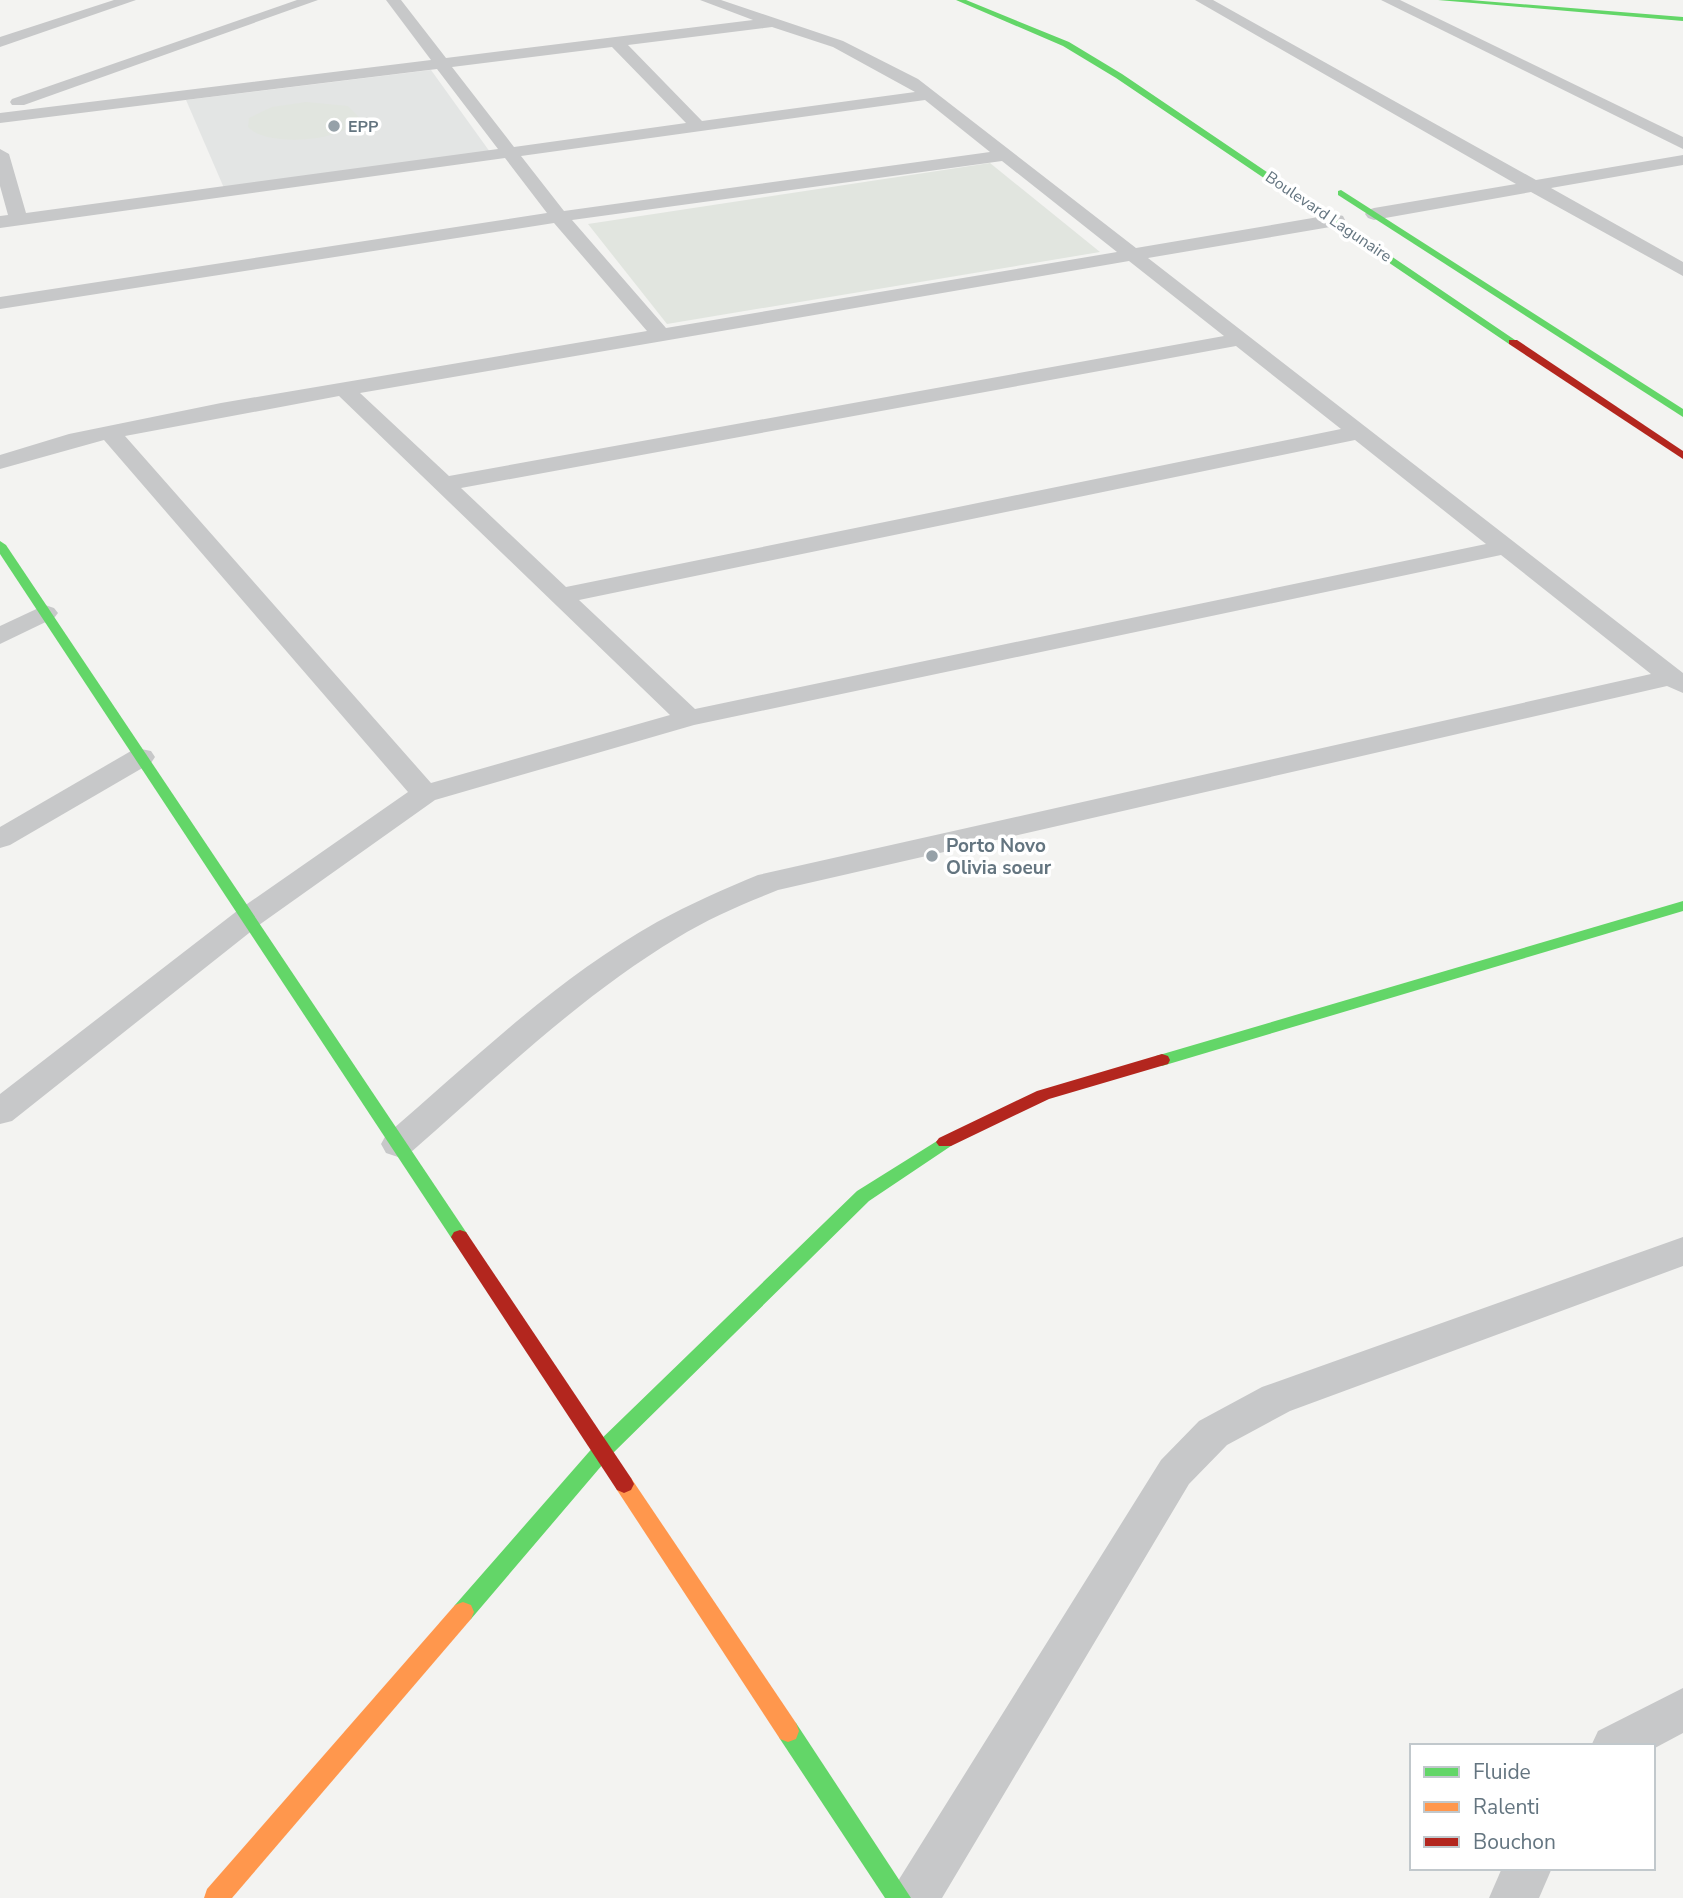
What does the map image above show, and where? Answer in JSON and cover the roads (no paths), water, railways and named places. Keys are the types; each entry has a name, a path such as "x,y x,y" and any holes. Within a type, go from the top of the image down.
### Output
{"street":[{"path":"0,42 129,0"},
{"path":"0,108 311,0"},
{"path":"393,0 559,217 660,334"},
{"path":"707,0 838,44 887,67 929,95 1677,682"},
{"name":"Boulevard Lagunaire","path":"960,0 1066,44 1336,220 1683,456"},
{"path":"1202,0 1683,270"},
{"path":"1388,0 1683,144"},
{"path":"1442,0 1683,19"},
{"path":"0,118 776,22"},
{"path":"616,42 699,127"},
{"path":"0,154 9,220 929,95"},
{"path":"0,303 559,217 1005,155"},
{"path":"1374,214 1683,160"},
{"name":"Boulevard Lagunaire","path":"1327,184 1683,414"},
{"path":"0,462 109,432 344,389 1336,220"},
{"path":"1660,257 1683,253"},
{"path":"444,484 1241,340"},
{"path":"344,389 689,718"},
{"path":"109,432 425,794"},
{"path":"561,596 1359,432"},
{"path":"0,545 899,1898"},
{"path":"0,1112 248,918 425,794 689,718 1505,547"},
{"path":"0,636 45,613"},
{"path":"398,1144 604,971 684,918 727,896 769,882 1677,682"},
{"path":"0,839 141,757"},
{"path":"216,1898 602,1451 863,1196 906,1163 977,1125 1043,1095 1683,906"},
{"path":"915,1898 1175,1472 1213,1433 1276,1399 1683,1251"},
{"path":"1618,1744 1683,1709"},
{"path":"1513,1898 1527,1870"}],"place":[{"name":"EPP","path":"334,126"},
{"name":"Porto Novo Olivia soeur","path":"932,856"}]}
